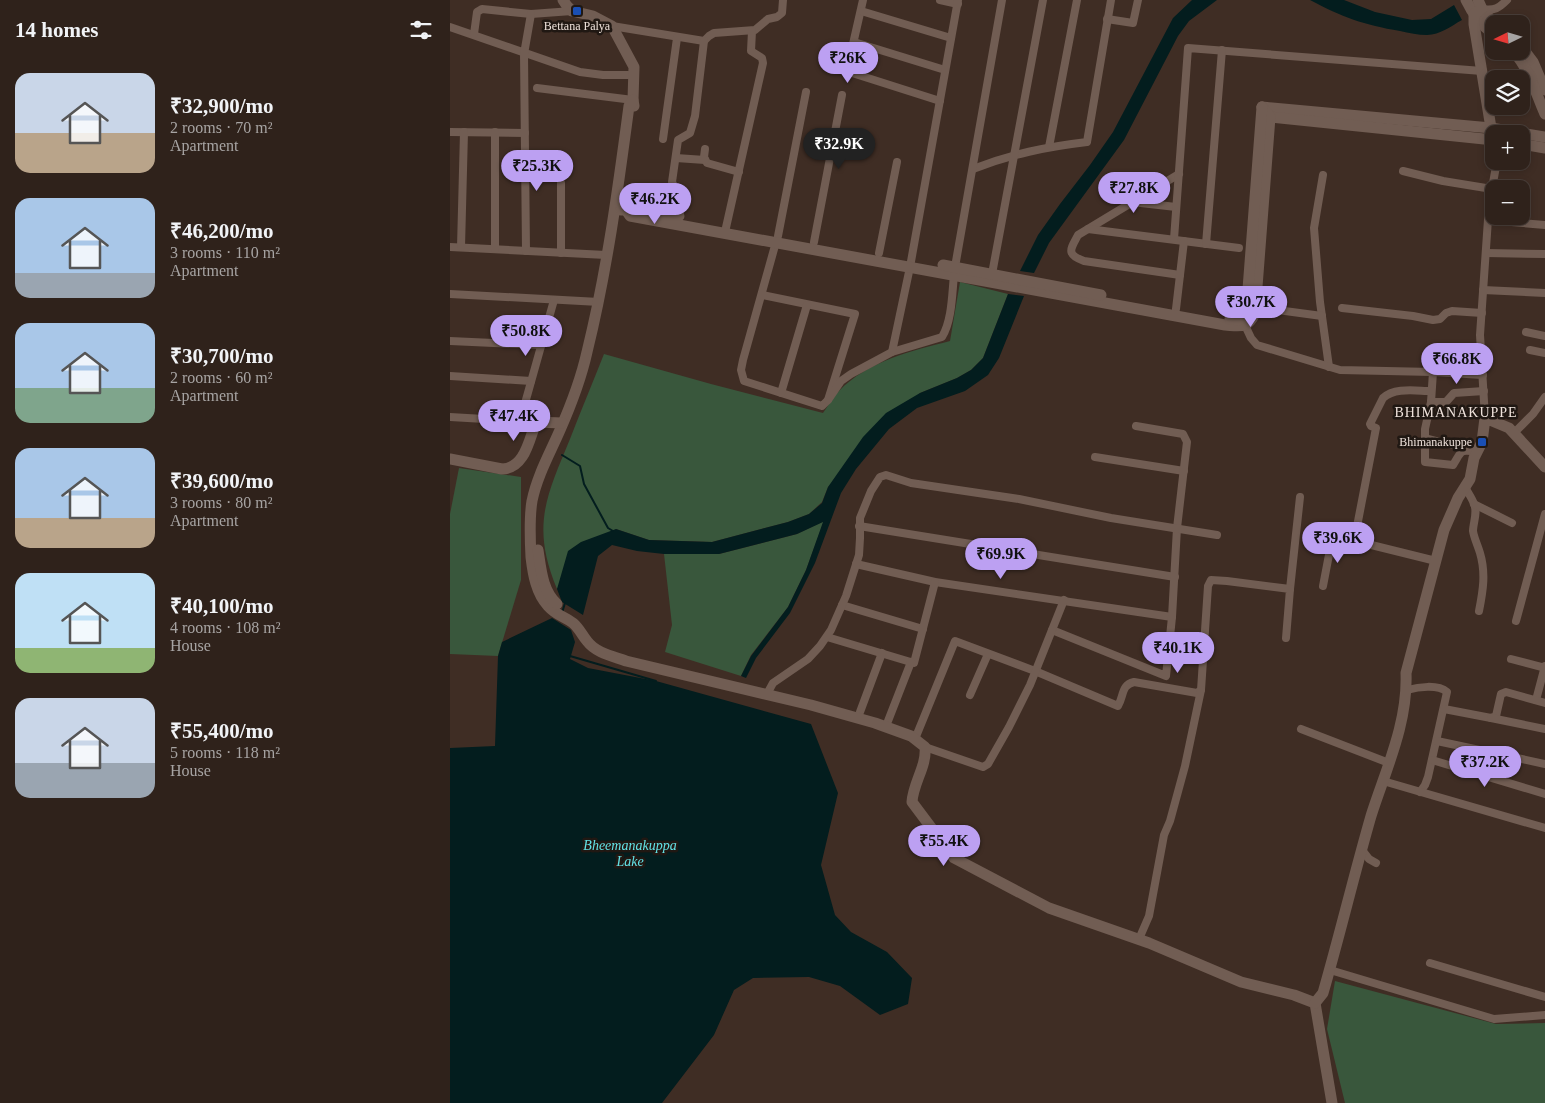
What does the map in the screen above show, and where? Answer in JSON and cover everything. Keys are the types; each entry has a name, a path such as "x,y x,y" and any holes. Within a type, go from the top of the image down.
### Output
{"street":[{"path":"563,0 572,11"},
{"path":"679,216 682,202 672,182 678,140 690,134 695,116 704,41 714,33 755,30 768,19 777,17 782,12 783,0"},
{"path":"863,0 848,66 850,73 940,101"},
{"path":"892,352 911,263 958,2 940,0"},
{"path":"806,92 777,239 743,360 741,376 744,381 822,406 851,374 892,352 942,337 945,332 1002,0"},
{"path":"992,274 1043,0"},
{"path":"1049,147 1077,0"},
{"path":"973,169 1014,155 1049,147 1086,142 1111,0"},
{"path":"1107,19 1133,23 1138,0"},
{"path":"1474,5 1492,11 1508,0"},
{"path":"1474,5 1485,15"},
{"path":"1474,5 1481,24 1485,27"},
{"path":"1474,5 1489,125"},
{"path":"474,34 477,12 480,9 531,14 572,11 593,16 612,26 704,41"},
{"path":"861,11 951,38"},
{"path":"526,251 524,54 531,14"},
{"path":"570,621 567,614 552,599 544,582 537,547 538,506 552,463 572,420 593,360 604,310 621,209 636,110 633,100 635,75 631,60 612,26"},
{"path":"450,27 580,72 603,75 635,75"},
{"path":"726,229 763,63 762,58 751,51 752,31"},
{"path":"663,139 677,38"},
{"path":"854,42 945,70"},
{"path":"1174,240 1188,48 1482,71"},
{"path":"1206,244 1222,50"},
{"path":"1530,58 1544,82"},
{"path":"1519,60 1527,72 1545,114"},
{"path":"537,88 633,100"},
{"path":"814,242 842,95"},
{"path":"1262,106 1485,135"},
{"path":"621,209 630,216 726,229 1028,285 1225,325 1251,321 1255,313 1270,117 1262,106"},
{"path":"1262,106 1247,302 1243,322 1257,345 1343,370 1483,375"},
{"path":"1270,117 1485,135"},
{"path":"450,132 524,133"},
{"path":"461,247 464,132"},
{"path":"495,132 495,249"},
{"path":"1530,135 1545,137"},
{"path":"1530,146 1545,148"},
{"path":"705,149 705,160"},
{"path":"676,158 705,160 710,164 739,172"},
{"path":"879,253 897,162"},
{"path":"1402,171 1443,181 1485,188"},
{"path":"1179,174 1078,235 1071,249 1071,254 1084,261 1180,275"},
{"path":"1323,175 1314,228 1322,316 1330,367"},
{"path":"561,183 561,253"},
{"path":"1132,202 1176,207"},
{"path":"621,209 631,207 679,216 726,229"},
{"path":"621,209 606,255 598,304 584,368 541,471 532,500 530,525 533,571 540,594 557,614 577,626 593,648 626,660 875,722 911,736 925,748 983,767 988,764 1009,727 1035,671 1064,600"},
{"path":"1530,224 1545,226"},
{"path":"1332,1103 1315,1003 1323,993 1362,850 1403,718 1407,690 1406,673 1444,530 1470,478 1474,458 1482,442 1485,418 1480,335 1488,225"},
{"path":"1088,229 1239,248"},
{"path":"777,239 814,242 879,253 911,263"},
{"path":"1176,309 1184,241"},
{"path":"450,247 606,255"},
{"path":"1486,252 1545,254"},
{"path":"955,271 992,274 1028,285 1243,322"},
{"path":"1483,290 1545,293"},
{"path":"450,294 554,302"},
{"path":"762,295 855,314 828,400"},
{"path":"450,299 598,304"},
{"path":"450,417 520,421 554,302"},
{"path":"782,394 807,305"},
{"path":"1255,307 1322,316"},
{"path":"1342,308 1404,314 1433,320 1452,311 1482,313"},
{"path":"1526,332 1545,336"},
{"path":"450,341 542,345"},
{"path":"1530,350 1545,353"},
{"path":"1433,372 1431,402 1425,429 1424,456 1426,462 1453,465 1464,450"},
{"path":"450,376 531,381"},
{"path":"1354,542 1376,428 1370,424 1383,396 1400,391 1431,391"},
{"path":"1431,402 1446,402 1454,394 1484,391"},
{"path":"1514,433 1533,414 1545,397"},
{"path":"1485,418 1510,428 1545,467"},
{"path":"450,459 510,469 516,466 522,459 536,422 562,424"},
{"path":"1052,630 1166,676 1172,617 1177,528 1187,442 1183,434 1136,426"},
{"path":"1425,438 1477,452"},
{"path":"1095,457 1184,471"},
{"path":"767,694 774,683 808,659 831,630 842,605 860,550 860,518 870,491 880,477 886,475 911,482 1019,499 1111,518 1217,535"},
{"path":"1465,487 1474,504 1512,523"},
{"path":"1286,638 1300,497"},
{"path":"1474,504 1475,519 1473,532 1481,555 1484,588 1479,611"},
{"path":"1516,620 1545,514"},
{"path":"859,526 1175,576"},
{"path":"1323,586 1333,537 1335,536 1436,561"},
{"path":"856,564 935,582 1172,617"},
{"path":"1139,939 1149,916 1164,835 1186,766 1201,690 1208,586 1211,580 1221,580 1290,589"},
{"path":"827,637 914,663 935,582"},
{"path":"842,605 923,629"},
{"path":"915,739 955,642 1035,671 1118,706 1123,689 1129,683 1134,682 1196,693 1201,690"},
{"path":"860,712 882,653"},
{"path":"970,695 988,654"},
{"path":"1511,659 1545,667 1536,700"},
{"path":"888,720 911,662"},
{"path":"1407,690 1418,687 1444,689 1447,692 1426,786 1420,792"},
{"path":"1491,718 1496,716 1501,694 1506,692 1545,703"},
{"path":"1444,709 1545,728"},
{"path":"1301,729 1389,763"},
{"path":"1436,741 1545,764"},
{"path":"925,748 926,756 912,793 912,802 954,858 1049,908 1139,939 1241,982 1294,995 1315,1003"},
{"path":"1432,760 1545,794"},
{"path":"1383,781 1545,828"},
{"path":"1362,850 1369,859 1376,863"},
{"path":"1430,963 1545,997"},
{"path":"1330,970 1494,1019 1545,1015"}],"green space":[{"path":"960,282 1008,294 983,358 971,370 957,378 920,393 828,487 822,502 809,514 788,522 712,542 649,540 616,529 557,589 549,567 543,529 548,495 604,354 823,413 839,391 863,372 891,358 950,341"},
{"path":"459,468 521,477 521,580 498,656 450,654 450,514"},
{"path":"824,521 806,570 788,607 751,655 741,676 665,652 672,625 664,554 719,554 797,534"},
{"path":"1335,981 1496,1024 1545,1023 1545,1103 1345,1103 1327,1029"}],"water":[{"path":"1192,0 1217,0 1189,21 1178,36 1124,140 1049,243 1034,273 1020,271 1038,235 1113,132 1173,18"},
{"path":"1310,0 1344,0 1375,12 1412,20 1431,19 1454,5 1462,20 1436,34 1417,34 1364,23 1343,16"},
{"path":"1008,294 1024,296 999,358 988,375 965,391 917,408 889,429 856,469 841,493 815,563 790,613 756,658 746,678 741,676 751,656 788,607 806,570 823,522 797,534 719,554 664,554 637,551 612,545 598,556 583,615 562,602 557,589 568,551 581,542 616,529 649,540 712,542 788,522 809,514 822,503 828,487 863,437 886,413 920,393 957,378 971,370 983,358"},
{"name":"Bheemanakuppa Lake","path":"552,618 571,630 575,642 570,659 588,668 656,681 811,724 838,793 821,865 835,915 851,932 887,952 912,978 908,1004 880,1015 840,986 809,977 753,978 734,990 714,1035 662,1103 450,1103 450,748 495,746 498,656 502,642"}],"waterway":[{"path":"562,455 580,466 584,484 608,528 613,531"},
{"path":"562,613 565,603"},
{"path":"570,656 656,681"}],"place":[{"name":"Bettana Palya","path":"577,11"},
{"name":"Bhimanakuppe","path":"1482,442"}],"district":[{"name":"BHIMANAKUPPE","path":"1456,412"}]}
